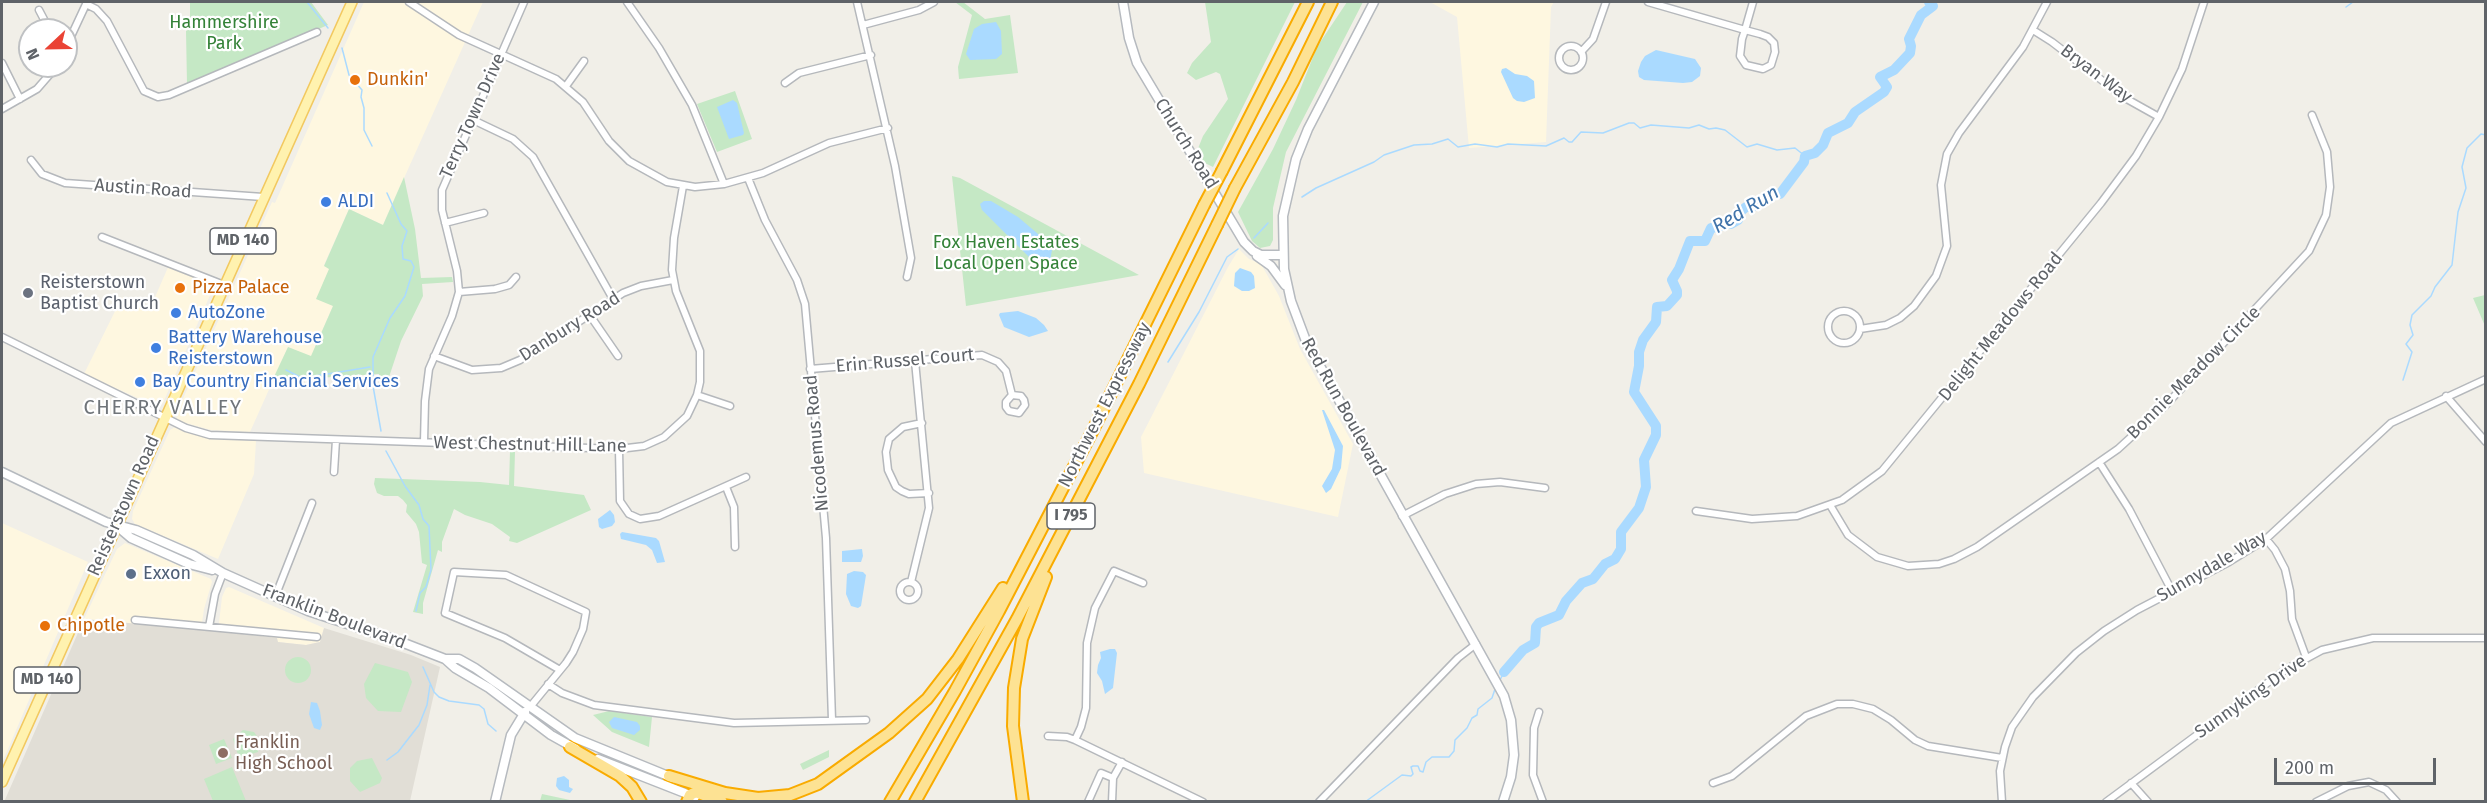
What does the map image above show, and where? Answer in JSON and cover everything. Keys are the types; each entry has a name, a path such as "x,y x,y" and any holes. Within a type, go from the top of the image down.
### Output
{"highway":[{"name":"Northwest Expressway","path":"889,801 955,691 1063,488 1308,2"},
{"name":"Northwest Expressway","path":"915,801 1017,619 1111,438 1235,188 1293,82 1332,2"},
{"path":"1024,801 1015,741 1013,707 1022,639 1034,604 1111,438"},
{"path":"669,776 736,795 779,797 801,792 818,784 870,748 913,713 941,682 1002,591 1063,488"},
{"path":"570,747 620,776 632,787 641,801"},
{"path":"688,798 700,793 722,801"}],"main road":[{"name":"Reisterstown Road","path":"2,782 115,525 352,2"},
{"name":"Church Road","path":"1123,2 1129,38 1140,69 1244,242 1275,270 1288,289"},
{"name":"Red Run Boulevard","path":"1374,2 1298,152 1285,203 1283,255 1288,289 1306,341 1500,689 1509,714 1514,743 1511,777 1503,801"},
{"path":"1252,251 1265,255 1283,255"},
{"name":"Franklin Boulevard","path":"3,476 115,525 131,538 189,564 223,573 323,617 396,640 445,659 570,747 688,798 707,801"},
{"name":"Franklin Boulevard","path":"445,659 459,659 475,668 575,738 730,801"},
{"path":"495,801 511,735 530,707"}],"street":[{"path":"409,2 459,35 542,72 566,86 583,102 609,141 628,161 652,176 683,186 705,187 748,178 830,143 888,128"},
{"name":"Terry Town Drive","path":"424,442 426,380 452,316 459,292 457,271 445,223 442,190 471,119 524,2"},
{"path":"627,2 665,57 692,105 724,184"},
{"path":"857,2 888,128 911,258 907,277"},
{"path":"863,25 919,10 933,2"},
{"path":"1581,52 1593,39 1606,2"},
{"path":"1648,2 1745,30 1772,40 1775,52 1770,66 1760,69 1746,65 1741,60 1740,50 1745,30 1753,2"},
{"path":"1860,329 1886,325 1900,318 1914,306 1936,276 1947,246 1941,185 1947,154 1959,133 2013,62 2047,2"},
{"name":"Delight Meadows Road","path":"1696,512 1762,520 1797,516 1830,505 1861,488 1894,459 2101,203 2136,156 2159,117 2188,53 2204,2"},
{"path":"78,19 86,3 96,9 107,21 144,91 158,97 168,95 317,32"},
{"path":"39,10 44,18"},
{"name":"Bryan Way","path":"2033,30 2125,98 2159,117"},
{"path":"785,83 799,73 871,55"},
{"path":"566,86 584,61"},
{"path":"2,63 20,99"},
{"path":"2,109 20,99 47,78"},
{"name":"Bonnie Meadow Circle","path":"1830,505 1848,535 1870,553 1901,565 1932,566 1971,551 2099,462 2150,422 2265,302 2309,251 2326,215 2330,188 2327,152 2312,115"},
{"path":"471,119 513,139 533,157 613,299"},
{"name":"Austin Road","path":"31,160 42,174 65,183 263,197"},
{"name":"Nicodemus Road","path":"748,178 765,220 802,294 826,538 832,720"},
{"name":"West Chestnut Hill Lane","path":"2,337 186,428 210,435 619,449 644,446 664,437 687,416 697,395 702,372 700,351 673,280 671,260 683,186"},
{"path":"445,223 484,213"},
{"path":"102,237 224,285"},
{"path":"459,292 495,289 509,285 516,277"},
{"name":"Danbury Road","path":"434,356 472,370 501,368 520,360 613,299 641,286 673,280"},
{"path":"1847,311 1856,317 1860,329 1856,339 1843,344 1831,337 1827,327 1831,317 1847,311"},
{"path":"589,315 618,356"},
{"name":"Erin Russel Court","path":"810,369 972,355 990,357 1006,371 1012,395"},
{"path":"911,582 929,508 915,361"},
{"name":"Sunnydale Way","path":"2002,801 2000,783 2002,758 2008,738 2018,717 2033,697 2061,668 2104,631 2172,591 2239,556 2266,538 2391,423 2486,379"},
{"path":"697,395 730,406"},
{"path":"2446,396 2486,442"},
{"path":"922,423 903,427 890,439 886,452 891,479 902,491 909,494 929,493"},
{"path":"334,472 336,440"},
{"path":"619,449 620,501 625,510 634,518 652,519 746,477"},
{"path":"2099,462 2129,509 2172,591"},
{"path":"1402,516 1445,494 1476,484 1507,483 1545,488"},
{"path":"726,487 734,507 735,547"},
{"path":"275,597 312,502"},
{"path":"2266,538 2284,569 2290,591 2292,619 2306,657"},
{"path":"1075,740 1086,708 1087,643 1095,608 1114,571 1143,583"},
{"path":"530,707 560,670 579,639 586,612 506,575 454,572 446,613 505,638 560,670"},
{"path":"209,627 211,610 223,573"},
{"path":"135,620 316,637"},
{"name":"Sunnyking Drive","path":"2106,801 2306,657 2339,645 2373,638 2486,638"},
{"path":"1319,801 1458,658 1476,644"},
{"path":"548,684 562,693 594,705 734,723 777,724 866,720"},
{"path":"1713,783 1732,776 1806,716 1837,704 1860,705 1878,711 1916,740 1928,746 2002,758"},
{"path":"1539,711 1534,728 1533,775 1543,801"},
{"path":"1048,736 1075,740 1122,762 1185,798 1203,801"},
{"path":"1112,801 1113,778 1122,762"},
{"path":"1088,801 1101,773 1113,778"},
{"path":"2316,801 2348,786 2368,782 2386,790 2397,801"},
{"path":"2131,783 2148,801"}],"shaded area":[{"path":"364,2 483,2 383,225 349,209 324,265 329,268 333,306 311,357 288,347 250,432 211,430 182,422 177,419 176,414 272,202 275,203"},
{"path":"1430,2 1554,2 1551,7 1546,142 1469,148 1457,17"},
{"path":"1239,249 1249,259 1261,264 1279,296 1300,349 1353,444 1338,517 1144,473 1141,437"},
{"path":"169,265 213,283 214,286 163,403 158,407 84,374 122,297 149,311"},
{"path":"175,427 209,438 256,441 254,474 218,559 135,524 132,519 133,511 170,430"},
{"path":"2,523 88,562 2,763"},
{"path":"125,543 211,579 201,630 84,619 117,549"},
{"path":"229,587 324,628 320,642 306,645 278,642 218,631 222,597 226,588"},
{"name":"Franklin High School","path":"84,619 218,631 277,638 278,642 306,645 320,642 324,628 411,655 440,667 410,801 4,802"}],"green space":[{"name":"Hammershire Park","path":"190,2 311,2 328,25 187,84 186,31 190,29"},
{"path":"955,2 963,2 985,19 1010,15 1018,73 959,79 958,67 972,15"},
{"path":"1205,2 1295,2 1213,167 1201,161 1197,151 1203,136 1228,99 1220,74 1216,72 1196,80 1187,73 1192,63 1211,42"},
{"path":"1347,2 1363,2 1286,152 1273,208 1273,240 1270,246 1260,248 1252,241 1238,212 1273,149 1317,47"},
{"path":"735,91 752,139 717,152 697,104"},
{"name":"Fox Haven Estates Local Open Space","path":"952,176 960,178 1139,275 966,306"},
{"path":"404,177 415,229 421,278 452,277 453,282 422,284 423,296 401,341 388,380 380,379 379,374 272,381 288,347 311,356 333,306 316,299 329,269 324,266 349,209 383,225"},
{"path":"2486,295 2485,326 2473,298"},
{"path":"510,451 515,452 514,486 584,495 591,510 517,543 509,541 510,537 492,524 454,509 442,542 442,552 438,550 423,603 423,614 413,612 427,565 422,563 419,532 416,524 406,512 407,505 403,500 398,496 384,496 377,493 375,478 509,485"},
{"path":"298,657 307,661 311,670 307,679 298,683 289,679 285,670 289,661"},
{"path":"375,663 408,672 412,682 401,712 378,711 366,698 364,684"},
{"path":"609,711 652,717 649,747 612,732 593,715"},
{"path":"243,730 254,732 259,739 259,745 258,752 242,757 238,755 233,739"},
{"path":"224,739 232,758 216,764 209,745"},
{"path":"829,750 829,757 803,770 800,764"},
{"path":"372,758 382,778 380,783 360,792 350,781 350,768 357,761"},
{"path":"232,767 246,801 213,801 204,779"},
{"path":"542,794 570,800 570,801 540,801"}],"water":[{"path":"996,22 1001,31 1002,54 996,59 970,60 966,54 974,29 982,24"},
{"path":"1656,50 1695,59 1701,68 1700,76 1692,82 1683,83 1644,80 1639,77 1638,71 1641,62 1645,56"},
{"path":"1506,68 1534,81 1535,98 1524,102 1513,98 1501,72"},
{"path":"733,100 737,103 744,133 729,139 717,107"},
{"path":"984,201 991,201 1018,217 1044,239 1052,250 1050,261 1039,267 982,210 980,204"},
{"path":"1240,268 1251,272 1254,276 1255,288 1242,291 1234,286 1235,273"},
{"path":"1018,311 1036,318 1048,331 1029,337 1004,327 1000,313"},
{"path":"1322,410 1343,446 1341,468 1331,489 1326,493 1322,486 1332,469 1335,450"},
{"path":"610,510 615,522 612,526 602,529 599,527 598,519"},
{"path":"622,532 656,538 665,562 657,563 652,550 646,545 621,539"},
{"path":"862,549 861,562 842,562 842,551"},
{"path":"854,571 863,572 866,575 861,606 858,608 851,606 846,594 847,574"},
{"path":"1115,649 1117,653 1113,688 1105,694 1102,681 1097,673 1101,658 1100,652"},
{"path":"311,702 317,703 320,711 322,725 320,730 314,728 309,714"},
{"path":"614,717 637,722 640,730 634,735 612,728 609,722"},
{"path":"564,776 569,780 569,787 573,789 570,793 559,790 556,786 557,778"}],"waterway":[{"path":"307,2 328,28"},
{"name":"Red Run","path":"1504,672 1523,650 1535,643 1536,627 1539,623 1559,615 1566,601 1582,583 1593,579 1605,564 1615,559 1621,549 1621,532 1639,508 1646,487 1644,460 1656,435 1656,426 1634,392 1639,352 1643,340 1656,322 1657,307 1667,306 1677,295 1672,280 1690,241 1705,241 1711,228 1719,227 1725,222 1731,224 1738,220 1740,212 1746,207 1752,207 1774,194 1780,194 1804,162 1805,156 1815,153 1823,145 1828,133 1848,123 1855,112 1884,92 1887,87 1880,77 1894,70 1910,53 1909,39 1921,15 1933,6 1929,2"},
{"path":"2346,7 2353,2"},
{"path":"342,48 349,75 362,90 364,130 372,146"},
{"path":"1302,197 1384,155 1414,145 1432,144 1448,139 1458,147 1475,144 1497,147 1508,144 1546,146 1564,138 1572,142 1581,132 1603,133 1629,123 1634,123 1640,128 1651,125 1689,128 1699,125 1709,129 1716,128 1725,130 1747,147 1757,144 1777,150 1795,148 1805,156"},
{"path":"2403,380 2412,352 2406,344 2413,335 2410,325 2412,315 2431,296 2452,265 2458,212 2466,188 2462,167 2467,148 2481,134 2486,135"},
{"path":"381,431 373,386 373,357 390,318 405,296 414,267 411,261 403,259 402,246 407,231 401,224 387,193"},
{"path":"1254,238 1268,223"},
{"path":"1168,362 1199,312 1227,257 1238,249"},
{"path":"286,370 300,377 309,377 370,367"},
{"path":"386,451 429,526 431,570 426,587 420,593 416,611"},
{"path":"423,667 434,692 439,697 449,701 479,705 484,709 488,724 496,731"},
{"path":"1500,680 1504,672"},
{"path":"387,760 398,752 419,725 427,705 430,685"},
{"path":"1365,802 1402,775 1411,776 1413,774 1411,767 1418,766 1423,772 1426,762 1432,757 1449,757 1454,751 1455,740 1477,715 1478,709 1492,698 1495,689"}],"place":[{"name":"Dunkin'","path":"355,80"},
{"name":"ALDI","path":"326,202"},
{"name":"Pizza Palace","path":"180,288"},
{"name":"Reisterstown Baptist Church","path":"28,293"},
{"name":"AutoZone","path":"176,313"},
{"name":"Battery Warehouse Reisterstown","path":"156,348"},
{"name":"Bay Country Financial Services","path":"140,382"},
{"name":"Exxon","path":"131,574"},
{"name":"Chipotle","path":"45,626"},
{"name":"Franklin High School","path":"223,753"}],"district":[{"name":"CHERRY VALLEY","path":"163,408"}]}
